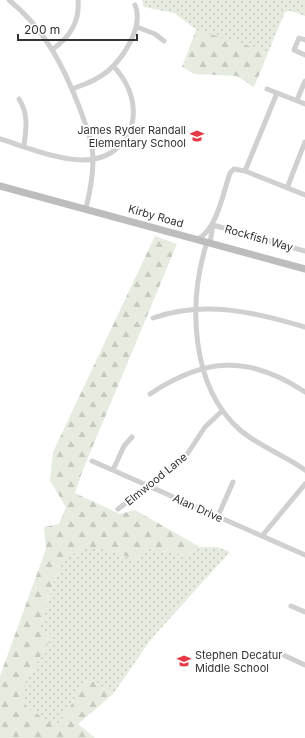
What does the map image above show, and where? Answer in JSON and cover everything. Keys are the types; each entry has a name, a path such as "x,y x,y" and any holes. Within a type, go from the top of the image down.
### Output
{"main road":[{"name":"Kirby Road","path":"0,186 86,208 305,269"}],"street":[{"path":"9,0 35,25 53,49 72,90 89,134 93,159 92,181 86,208"},
{"path":"53,49 67,37 74,27 78,15 78,0"},
{"path":"72,90 98,78 113,66 128,45 137,27 137,13 135,5"},
{"path":"137,27 155,34 164,41"},
{"path":"305,40 299,38 294,50 305,55"},
{"path":"0,139 71,160 82,161 105,157 116,150 125,139 132,123 134,108 130,92 120,74 113,66"},
{"path":"297,100 305,81"},
{"path":"267,89 305,104"},
{"path":"245,171 277,92"},
{"path":"19,99 25,107 27,117 24,146"},
{"path":"287,188 305,142"},
{"path":"305,195 245,171 237,169 230,172 198,276 196,309 198,346 202,369 222,410 237,427 254,440 305,470"},
{"path":"198,239 204,236 213,224"},
{"name":"Rockfish Way","path":"213,224 305,250"},
{"path":"153,318 173,312 196,309 244,311 305,326"},
{"path":"150,394 178,377 202,369 226,364 247,366 273,375 305,392"},
{"name":"Elmwood Lane","path":"118,509 186,457 205,427 222,410"},
{"path":"113,470 124,446 132,437"},
{"name":"Alan Drive","path":"92,461 305,554"},
{"path":"218,516 233,482"},
{"path":"262,536 305,484"},
{"path":"291,606 305,612"},
{"path":"281,654 305,665"}],"green space":[{"path":"142,0 305,0 305,16 285,9 268,52 197,30 174,13 144,7"},
{"path":"305,0 302,7 285,12 254,87 237,76 195,74 182,67 200,19"},
{"path":"155,236 177,244 82,472 75,493 120,514 135,510 200,547 185,555 144,548 138,561 103,548 63,561 54,580 40,628 53,636 26,681 57,727 88,678 113,694 78,724 95,738 0,738 0,676 46,549 44,527 59,524 66,507 50,481 53,452"},
{"path":"200,547 218,547 230,552 152,638 113,694 88,678 57,727 26,707 22,693 26,681 53,636 40,628 54,580 63,560 83,549 103,548 138,561 144,548 185,555"}],"place":[{"name":"James Ryder Randall Elementary School","path":"197,136"},
{"name":"Stephen Decatur Middle School","path":"184,661"}]}
